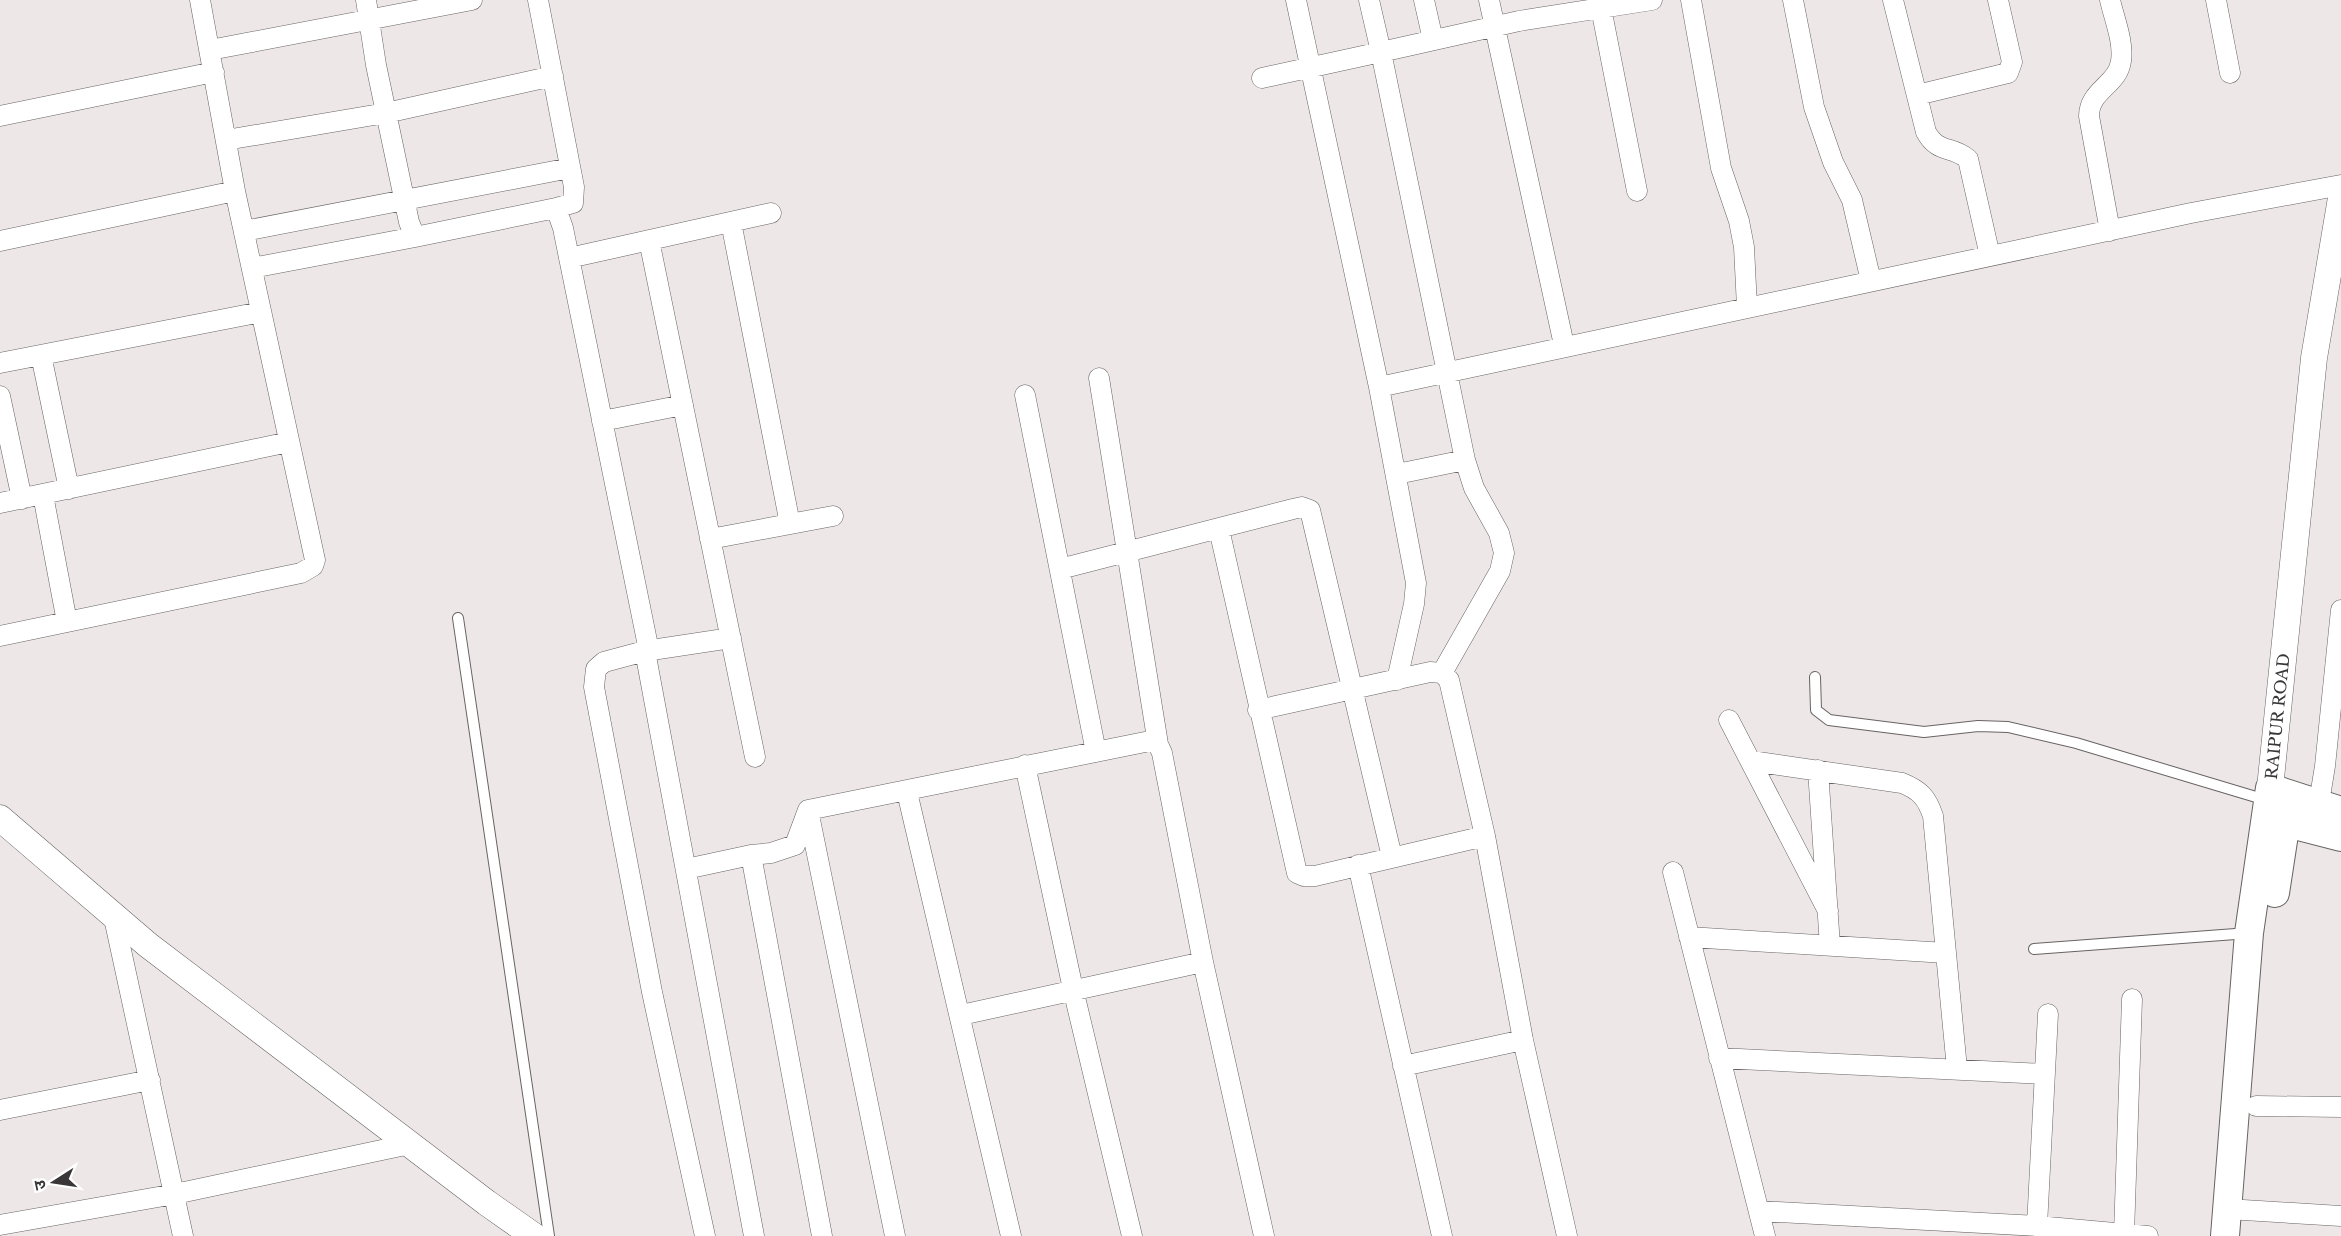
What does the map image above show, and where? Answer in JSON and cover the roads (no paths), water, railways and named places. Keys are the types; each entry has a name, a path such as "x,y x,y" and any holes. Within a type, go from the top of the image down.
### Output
{"main road":[{"path":"2276,805 2329,820"},
{"name":"RAIPUR ROAD","path":"2236,1223 2256,1106 2257,966 2250,933 2276,805"},
{"name":"RAIPUR ROAD","path":"2236,1223 2257,966 2276,805"}],"street":[{"path":"0,636 308,570 315,560 235,191 200,0"},
{"path":"366,0 386,113 405,201 416,237"},
{"path":"210,50 472,0"},
{"path":"252,268 416,237 573,203 575,197 570,168 538,0"},
{"path":"1296,0 1379,387 1416,583 1414,604 1397,680"},
{"path":"1369,0 1465,460 1474,488 1499,533 1504,553 1500,571 1442,673"},
{"path":"1424,0 1433,40"},
{"path":"1489,0 1564,345"},
{"path":"1262,78 1574,6 1601,8 1652,0"},
{"path":"1690,0 1721,168 1739,221 1744,247 1747,307"},
{"path":"1793,0 1814,107 1833,162 1852,200 1871,281"},
{"path":"1893,0 1926,132 1931,142 1939,148 1961,153 1968,159 1990,256"},
{"path":"1917,95 2008,73 2012,62 1998,0"},
{"path":"2110,0 2121,60 2117,74 2093,97 2089,105 2089,116 2110,231"},
{"path":"2216,0 2230,73"},
{"path":"1601,8 1637,191"},
{"path":"0,116 214,72"},
{"path":"226,141 386,113 553,76"},
{"path":"244,231 570,168"},
{"path":"1379,387 1564,345 2341,185"},
{"path":"0,241 235,191"},
{"name":"RAIPUR ROAD","path":"2276,805 2314,358 2341,198"},
{"path":"556,208 569,258 646,633 645,651 754,1236"},
{"path":"569,258 771,213"},
{"path":"730,222 790,524"},
{"path":"649,240 755,757"},
{"path":"0,363 261,312"},
{"path":"41,355 69,489"},
{"path":"1099,378 1158,744 1203,962 1264,1236"},
{"path":"1025,395 1096,752"},
{"path":"0,396 22,499"},
{"path":"602,421 683,405"},
{"path":"0,503 289,442"},
{"path":"1396,474 1465,460"},
{"path":"43,495 67,622"},
{"path":"1060,569 1302,507 1310,510 1392,857"},
{"path":"710,539 833,516"},
{"path":"1219,529 1258,710 1297,873 1304,876 1315,876 1485,836"},
{"path":"2329,820 2341,610"},
{"path":"705,1236 650,981 594,687 596,669 604,663 645,651 731,638"},
{"path":"1258,710 1430,672 1442,673 1449,680 1485,836 1523,1040 1566,1236"},
{"path":"1729,720 1828,910"},
{"path":"808,810 908,792 1025,765 1150,741 1158,744"},
{"path":"1751,761 1902,783 1917,789 1928,801 1933,816 1957,1069"},
{"path":"1025,765 1073,989 1132,1236"},
{"path":"1818,770 1830,946"},
{"path":"908,792 1011,1236"},
{"path":"686,869 751,855 771,854 795,845 808,810"},
{"path":"808,810 895,1236"},
{"path":"0,818 114,918 534,1236"},
{"path":"751,855 822,1236"},
{"path":"1358,865 1442,1236"},
{"path":"1673,872 1765,1236"},
{"path":"114,918 183,1236"},
{"path":"1689,937 1946,953"},
{"path":"961,1015 1203,962"},
{"path":"2124,1234 2132,999"},
{"path":"2037,1227 2048,1014"},
{"path":"1403,1065 1523,1040"},
{"path":"1719,1058 2045,1074"},
{"path":"0,1110 150,1080"},
{"path":"2256,1106 2341,1107"},
{"path":"0,1225 175,1194 411,1144"},
{"path":"1759,1211 2037,1227 2148,1236"},
{"path":"2236,1223 2341,1216"}],"lane":[{"path":"458,618 549,1236"},
{"path":"1815,677 1816,710 1829,720 1924,732 1978,726 2008,727 2076,743 2276,805"},
{"path":"2034,949 2250,933"}]}
